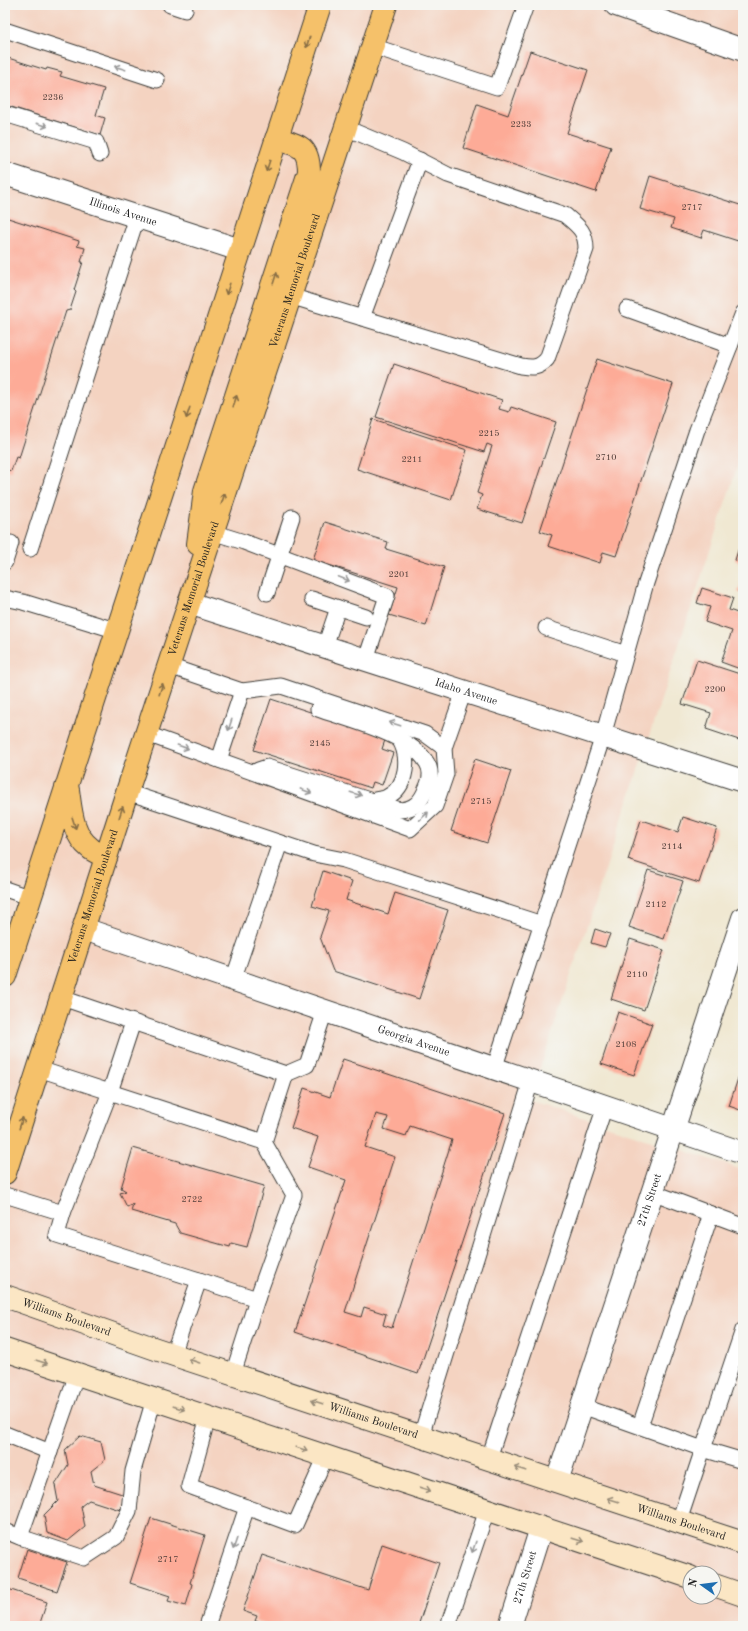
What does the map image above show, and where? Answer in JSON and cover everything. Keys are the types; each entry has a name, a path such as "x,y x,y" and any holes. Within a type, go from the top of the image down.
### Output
{"main road":[{"path":"6,970 11,937 31,898 320,5"},
{"name":"Veterans Memorial Boulevard","path":"5,1173 189,602 386,5"},
{"path":"189,602 205,491 309,172 309,160 304,150 295,144 276,139"},
{"path":"68,785 73,822 80,837 90,849 106,857"},
{"name":"Williams Boulevard","path":"5,1296 173,1354 743,1542"},
{"path":"5,1350 682,1573"},
{"path":"722,1588 743,1595"}],"street":[{"path":"616,5 743,50"},
{"name":"Illinois Avenue","path":"5,174 240,250"},
{"name":"Idaho Avenue","path":"189,602 743,781"},
{"name":"27th Street","path":"557,1481 743,918"},
{"name":"Georgia Avenue","path":"84,928 743,1153"},
{"name":"27th Street","path":"510,1626 541,1528"}],"lane":[{"path":"170,5 185,10"},
{"path":"372,46 497,87 526,5"},
{"path":"5,30 157,80"},
{"path":"5,114 96,142 100,154"},
{"path":"290,296 531,368 540,366 547,359 586,249 584,233 565,215 448,175 420,160 346,128"},
{"path":"362,318 420,160"},
{"path":"30,549 137,217"},
{"path":"627,309 730,346"},
{"path":"494,1069 603,736 646,583 697,430 743,313"},
{"path":"267,594 292,517"},
{"path":"212,532 244,542 387,596 366,659"},
{"path":"5,562 11,543"},
{"path":"5,598 23,602 118,631"},
{"path":"312,599 366,617"},
{"path":"325,646 338,608"},
{"path":"546,628 626,654"},
{"path":"169,666 242,690 281,686 425,734 444,748"},
{"path":"252,772 267,767 375,800 384,805 400,810 408,809 421,802 427,788 430,775 428,764 420,753 387,733 291,700 281,686"},
{"path":"219,760 242,690"},
{"path":"146,734 410,829 435,806 446,774 444,748 464,691"},
{"path":"375,800 387,798 397,789 403,777 406,759 404,747 399,739"},
{"path":"128,792 314,854 344,860 542,924"},
{"path":"233,980 280,843"},
{"path":"5,889 31,898"},
{"path":"62,998 286,1074 307,1065 325,1011"},
{"path":"133,1022 110,1092 63,1213 57,1235 256,1299"},
{"path":"39,1069 264,1142 294,1195 256,1299 233,1374"},
{"path":"264,1142 286,1074"},
{"path":"421,1436 532,1081"},
{"path":"489,1458 605,1106"},
{"path":"652,1192 743,1226"},
{"path":"5,1195 63,1213"},
{"path":"640,1426 711,1214"},
{"path":"173,1354 199,1280"},
{"path":"679,1521 743,1330"},
{"path":"20,1537 77,1374"},
{"path":"5,1531 84,1558 116,1537 129,1511 134,1471 154,1399"},
{"path":"582,1406 703,1448 742,1459"},
{"path":"208,1417 189,1486 295,1525 326,1456"},
{"path":"5,1434 50,1452"},
{"path":"206,1626 247,1507"},
{"path":"448,1626 487,1510"}],"shaded area":[{"path":"5,5 743,5 743,449 530,1100 743,1170 743,1626 5,1626"}],"building":[{"path":"530,51 588,70 567,133 611,147 596,192 463,148 477,104 508,115"},
{"path":"5,57 46,70 47,68 62,72 60,76 104,89 96,115 105,118 100,135 5,105"},
{"path":"650,176 743,206 743,225 738,241 704,230 701,238 671,228 674,219 640,209"},
{"path":"5,217 79,241 77,246 85,248 81,262 83,262 74,290 76,292 70,310 66,311 19,458 16,457 11,471 5,469"},
{"path":"597,359 673,384 616,556 603,552 600,563 548,546 552,535 540,531"},
{"path":"394,364 502,400 499,409 509,412 511,407 556,422 522,523 477,509 482,495 477,493 492,446 487,444 484,452 376,417"},
{"path":"373,419 467,450 451,500 357,469"},
{"path":"325,522 388,542 386,549 444,567 426,626 389,615 398,587 313,560"},
{"path":"741,541 743,541 743,563 735,560"},
{"path":"743,578 743,594 738,592"},
{"path":"702,588 733,598 729,610 743,615 743,670 721,662 732,631 705,622 710,607 697,603"},
{"path":"697,660 743,675 743,729 739,740 706,729 711,713 682,704"},
{"path":"271,699 386,737 382,749 393,753 382,785 373,782 371,788 254,750"},
{"path":"475,759 511,771 487,843 451,831"},
{"path":"683,817 717,828 699,883 628,860 641,820 678,832"},
{"path":"648,870 683,881 664,939 629,927"},
{"path":"323,871 352,881 346,900 388,914 395,893 448,910 419,999 333,971 320,937 329,911 312,906"},
{"path":"595,929 610,934 605,947 591,943"},
{"path":"630,939 664,950 644,1010 611,999"},
{"path":"618,1012 652,1024 634,1075 601,1064"},
{"path":"343,1059 505,1113 418,1374 295,1332 346,1180 308,1167 318,1137 291,1128 304,1088 330,1097","holes":["376,1114 388,1117 384,1129 406,1136 410,1126 452,1140 392,1328 383,1325 386,1314 364,1307 361,1317 345,1312 395,1157 365,1147"]},
{"path":"743,1063 743,1111 729,1106"},
{"path":"133,1148 264,1186 247,1247 231,1243 230,1247 180,1233 175,1224 131,1211 133,1204 127,1207 120,1193 126,1191 121,1188"},
{"path":"80,1436 101,1442 105,1460 91,1471 94,1485 125,1495 120,1510 89,1500 81,1506 85,1527 68,1541 47,1533 44,1515 58,1501 55,1485 68,1465 65,1450"},
{"path":"151,1518 205,1535 190,1583 192,1584 186,1606 168,1601 170,1596 130,1583"},
{"path":"382,1544 439,1563 418,1626 271,1626 255,1621 257,1616 243,1611 262,1555 368,1590"},
{"path":"27,1549 67,1562 57,1591 18,1578"},
{"path":"5,1588 47,1602 39,1626 5,1626"}]}
